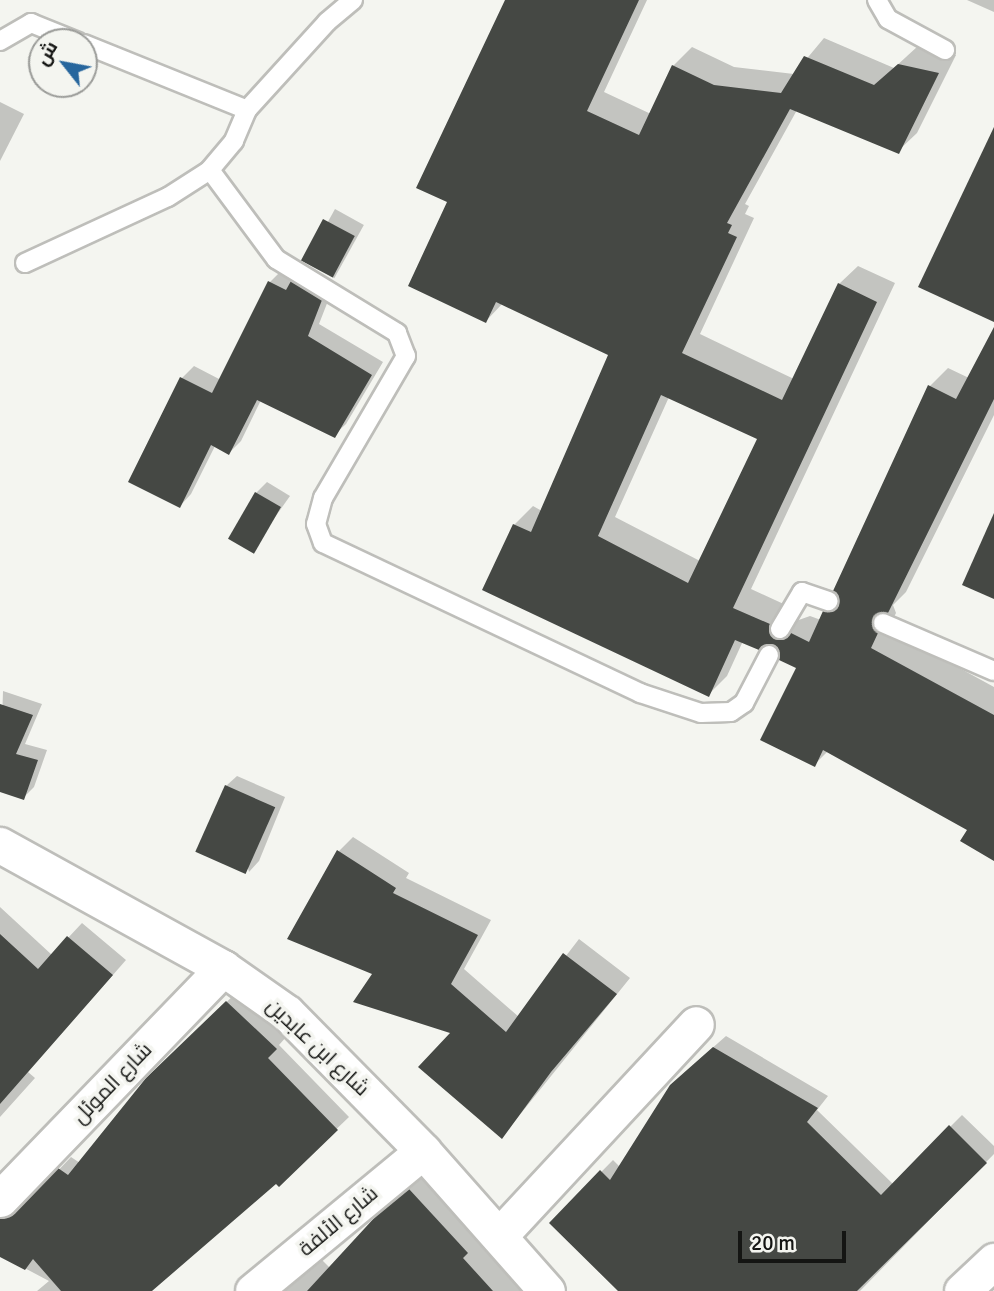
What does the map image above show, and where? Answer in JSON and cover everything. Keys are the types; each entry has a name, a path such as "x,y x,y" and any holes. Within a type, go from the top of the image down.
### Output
{"street":[{"name":"شارع ابن عابدين","path":"0,845 223,968 287,1013 423,1151 547,1291"},
{"name":"شارع الموئل","path":"0,1199 223,968"},
{"path":"499,1236 696,1024"},
{"name":"شارع الألفة","path":"253,1291 423,1151"},
{"path":"962,1291 994,1261"}],"lane":[{"path":"25,263 168,197 210,170 234,141 247,110 353,0"},
{"path":"877,0 888,19 945,50"},
{"path":"0,41 31,23 43,28"},
{"path":"98,50 247,110"},
{"path":"210,170 276,260 397,333 406,356 323,498 316,524 323,543 640,693 701,713 731,712 744,704 769,655"},
{"path":"780,629 802,592 828,601"},
{"path":"883,623 994,671"}],"building":[{"path":"505,0 639,0 587,111 639,135 672,65 714,85 781,93 804,56 874,85 898,64 939,73 899,154 790,109 727,223 732,225 728,233 737,237 682,353 782,400 838,283 877,302 733,608 770,624 775,639 791,633 809,642 823,611 838,605 833,591 928,385 956,399 994,327 994,399 888,613 873,618 878,633 871,648 994,715 994,861 960,841 967,830 823,750 815,767 760,740 796,668 779,660 775,645 768,644 759,650 735,640 709,697 482,590 513,524 531,532 608,355 496,302 486,323 408,286 447,202 416,188","holes":["661,395 757,439 688,583 598,536"]},
{"path":"994,127 994,322 918,287"},
{"path":"323,219 355,236 333,277 301,260"},
{"path":"268,281 286,290 291,281 322,300 308,336 372,375 335,438 257,400 229,455 211,445 180,508 128,482 180,377 212,393"},
{"path":"255,492 281,507 254,554 228,539"},
{"path":"994,513 994,599 962,585"},
{"path":"0,704 33,715 16,754 38,760 24,800 0,792"},
{"path":"225,785 275,807 246,874 195,852"},
{"path":"337,850 396,888 393,893 478,935 451,984 506,1032 563,953 617,994 551,1072 502,1139 418,1067 450,1033 353,1002 372,974 287,939"},
{"path":"0,934 38,969 67,936 113,975 0,1104"},
{"path":"226,1001 277,1049 268,1058 338,1130 279,1187 276,1184 152,1291 61,1291 33,1259 25,1270 0,1257 0,1219 14,1213 58,1168 68,1175 146,1078"},
{"path":"713,1047 818,1108 807,1122 881,1195 949,1125 987,1163 857,1291 618,1291 549,1223 600,1170 610,1180 670,1085"},
{"path":"409,1189 468,1253 463,1258 493,1291 307,1291 376,1216"}]}
